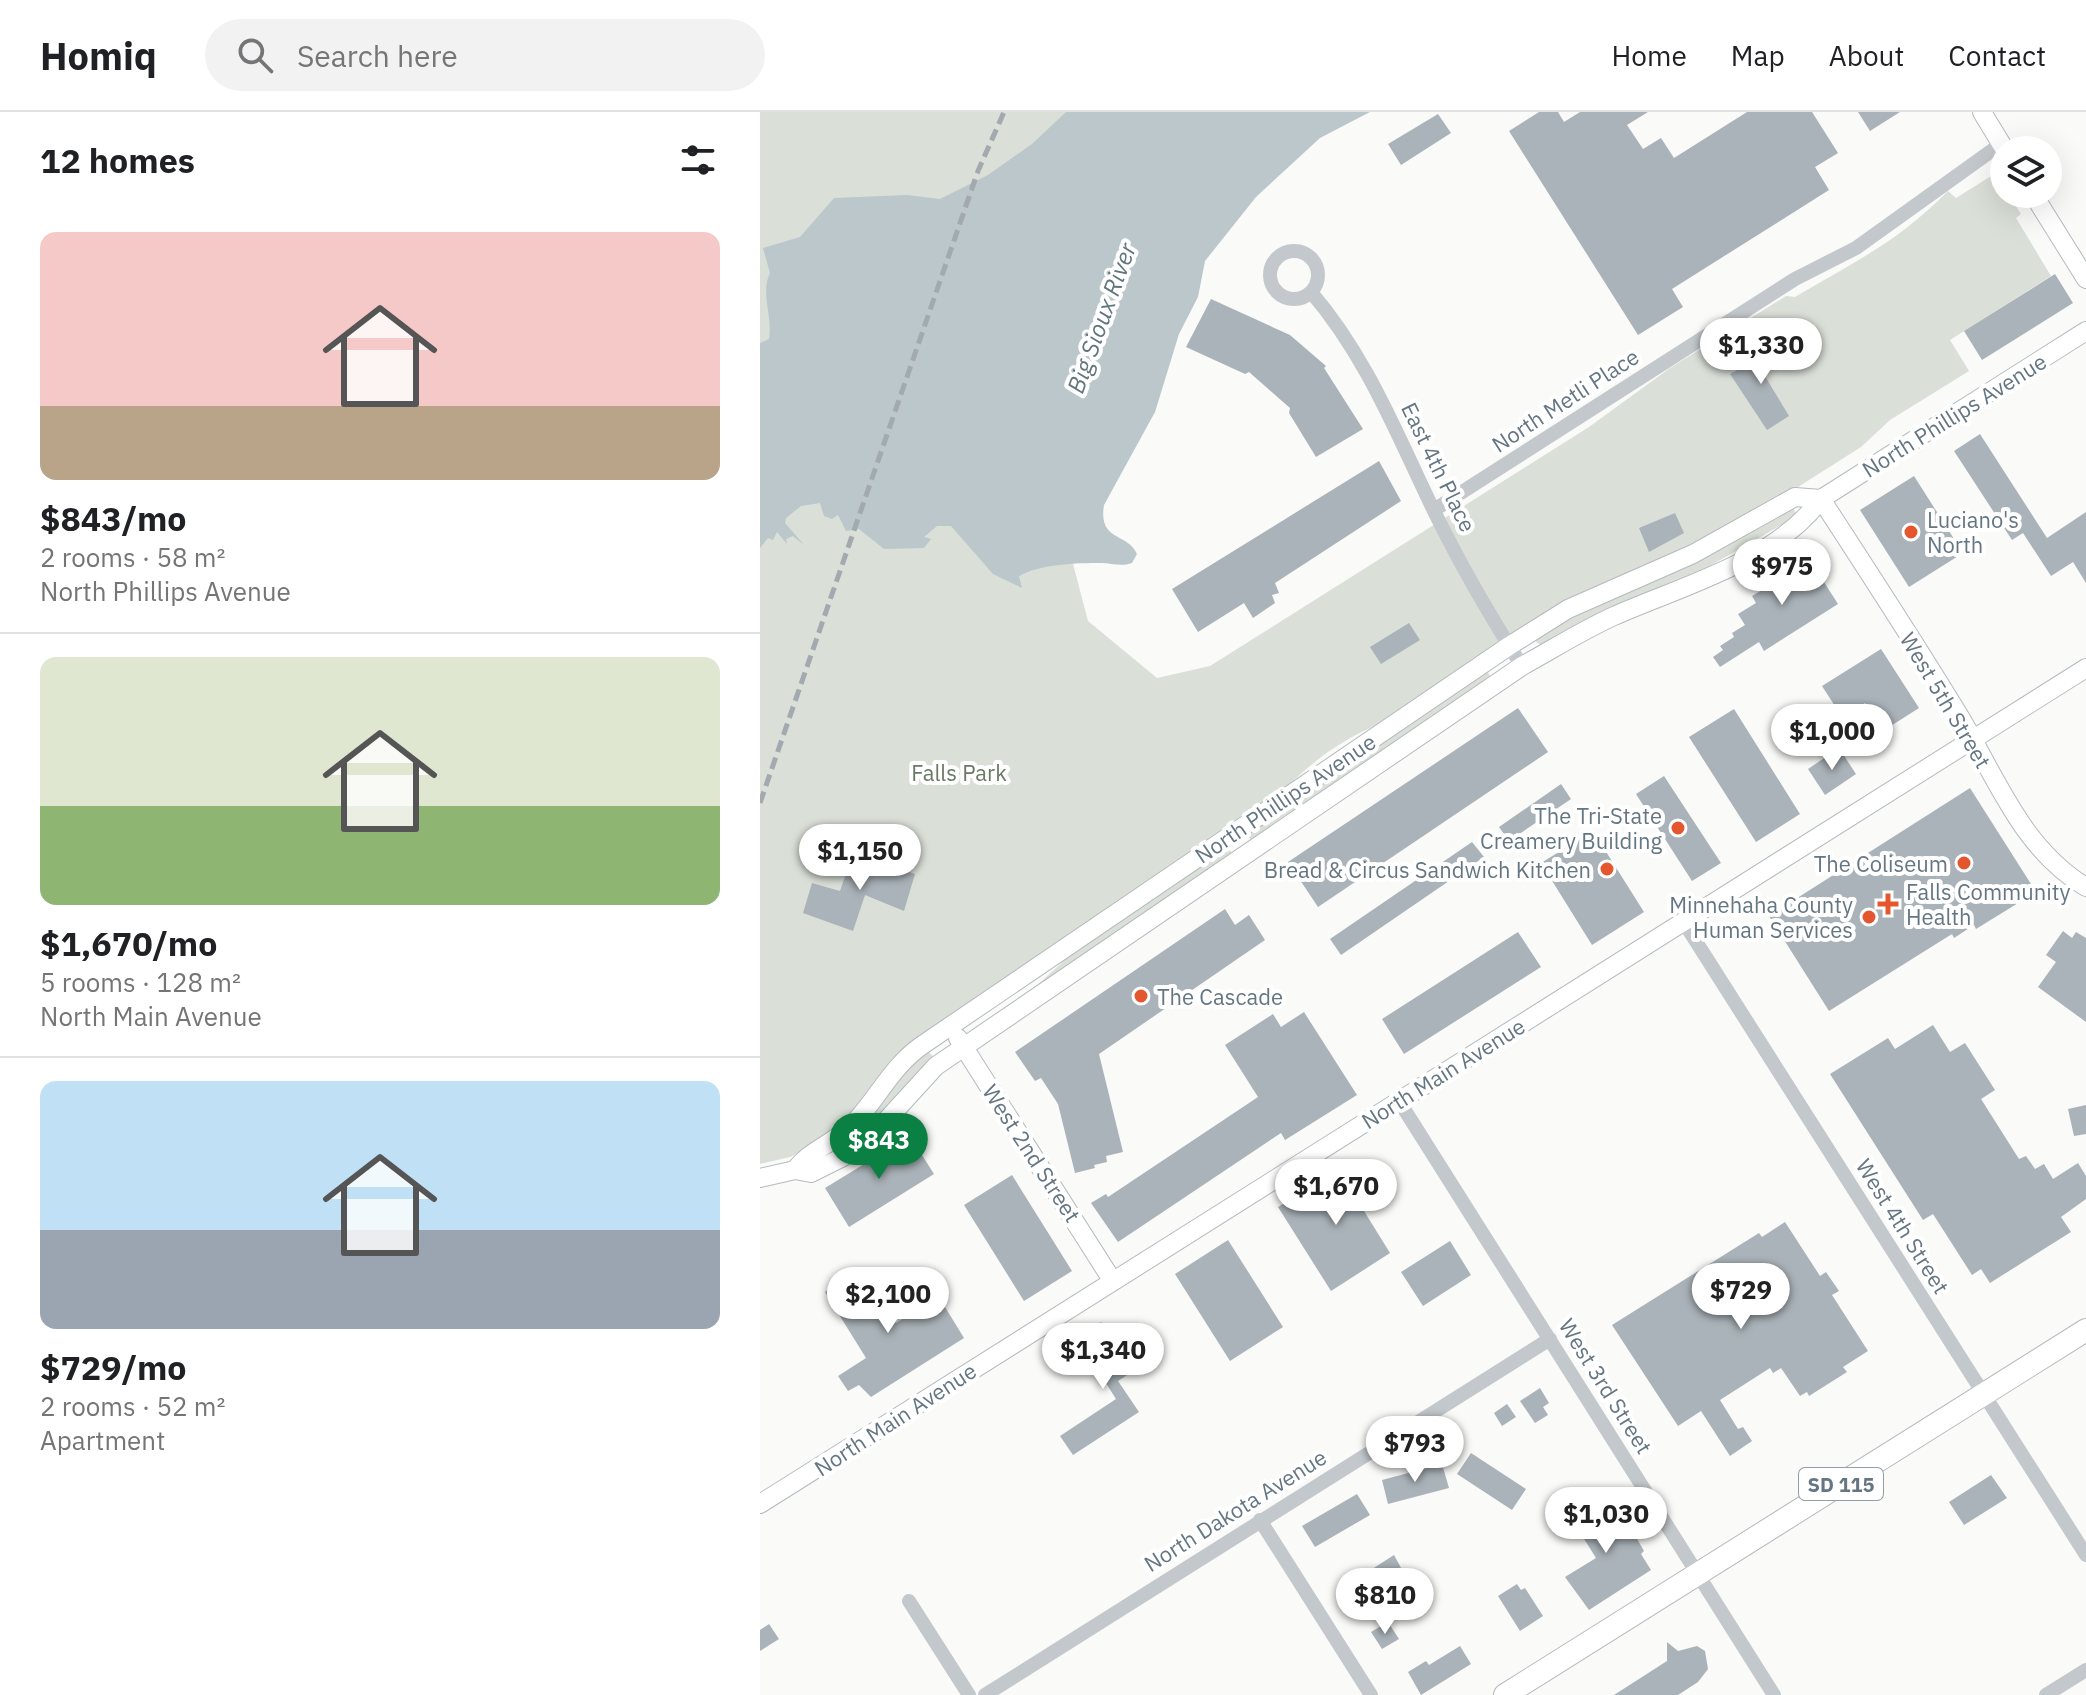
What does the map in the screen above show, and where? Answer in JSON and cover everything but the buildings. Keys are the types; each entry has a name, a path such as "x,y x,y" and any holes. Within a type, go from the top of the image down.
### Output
{"main road":[{"name":"SD 115","path":"1505,1695 2086,1330"}],"street":[{"path":"1982,112 1996,136"},
{"name":"North Metli Place","path":"1434,510 1795,279 1856,248 1930,191 1990,155"},
{"path":"2042,208 2086,279"},
{"name":"East 4th Place","path":"1311,292 1338,323 1393,419 1434,510 1522,666"},
{"name":"North Phillips Avenue","path":"760,1178 795,1170 811,1173 860,1145 922,1077 963,1047 1522,666 1611,617 1752,556 1807,518 1821,499 2086,331"},
{"name":"North Phillips Avenue","path":"795,1170 804,1157 852,1126 903,1061 950,1026 1509,646 1568,609 1693,554 1795,497 1821,499"},
{"name":"West 5th Street","path":"1821,499 2031,838 2064,872 2086,887"},
{"name":"North Main Avenue","path":"760,1504 2086,668"},
{"name":"West 4th Street","path":"1683,921 2086,1555"},
{"name":"West 2nd Street","path":"950,1026 1112,1280"},
{"name":"West 3rd Street","path":"1399,1101 1774,1695"},
{"name":"North Dakota Avenue","path":"985,1695 1550,1339"},
{"path":"1260,1520 1371,1695"},
{"path":"909,1601 969,1695"},
{"path":"2046,1695 2086,1670"}],"green space":[{"name":"Falls Park","path":"760,112 1308,112 1236,166 1067,541 1088,621 1157,678 1210,666 1589,427 1670,368 1786,296 1795,297 1875,250 1912,224 1948,191 1956,198 1990,177 1990,208 2017,208 2021,214 2016,218 2051,276 1950,340 1969,371 1890,420 1861,447 1787,494 1330,751 1282,792 936,1028 855,1112 817,1144 790,1157 760,1164"},
{"path":"1793,508 1796,513 1792,519 1701,571 1609,610 1541,645 1536,642 1536,637 1560,622"},
{"path":"1487,670 1491,678 1252,842 1246,833"},
{"path":"1227,846 1233,855 1032,990 1081,945"},
{"path":"927,1051 933,1056 878,1120 843,1149 841,1145 897,1078"}],"water":[{"name":"Big Sioux River","path":"1066,112 1370,112 1320,138 1256,197 1205,261 1198,297 1179,334 1155,412 1104,505 1103,517 1109,531 1127,542 1137,554 1132,563 1070,564 1037,569 1019,576 1022,588 993,574 951,526 937,526 924,537 931,539 924,548 884,549 859,529 846,531 838,515 832,519 824,516 820,503 801,506 786,518 785,523 804,545 793,536 786,539 787,544 777,532 773,540 768,538 760,548 760,343 769,339 770,330 766,289 770,273 763,248 800,237 834,198 907,195 940,199 988,175 1032,144"}],"railway":[{"path":"760,803 978,171 1004,112"}],"place":[{"name":"Luciano's North","path":"1911,532"},
{"name":"The Tri-State Creamery Building","path":"1678,828"},
{"name":"The Coliseum","path":"1964,863"},
{"name":"Bread & Circus Sandwich Kitchen","path":"1607,869"},
{"name":"Falls Community Health","path":"1888,904"},
{"name":"Minnehaha County Human Services","path":"1869,917"},
{"name":"The Cascade","path":"1141,996"}]}
